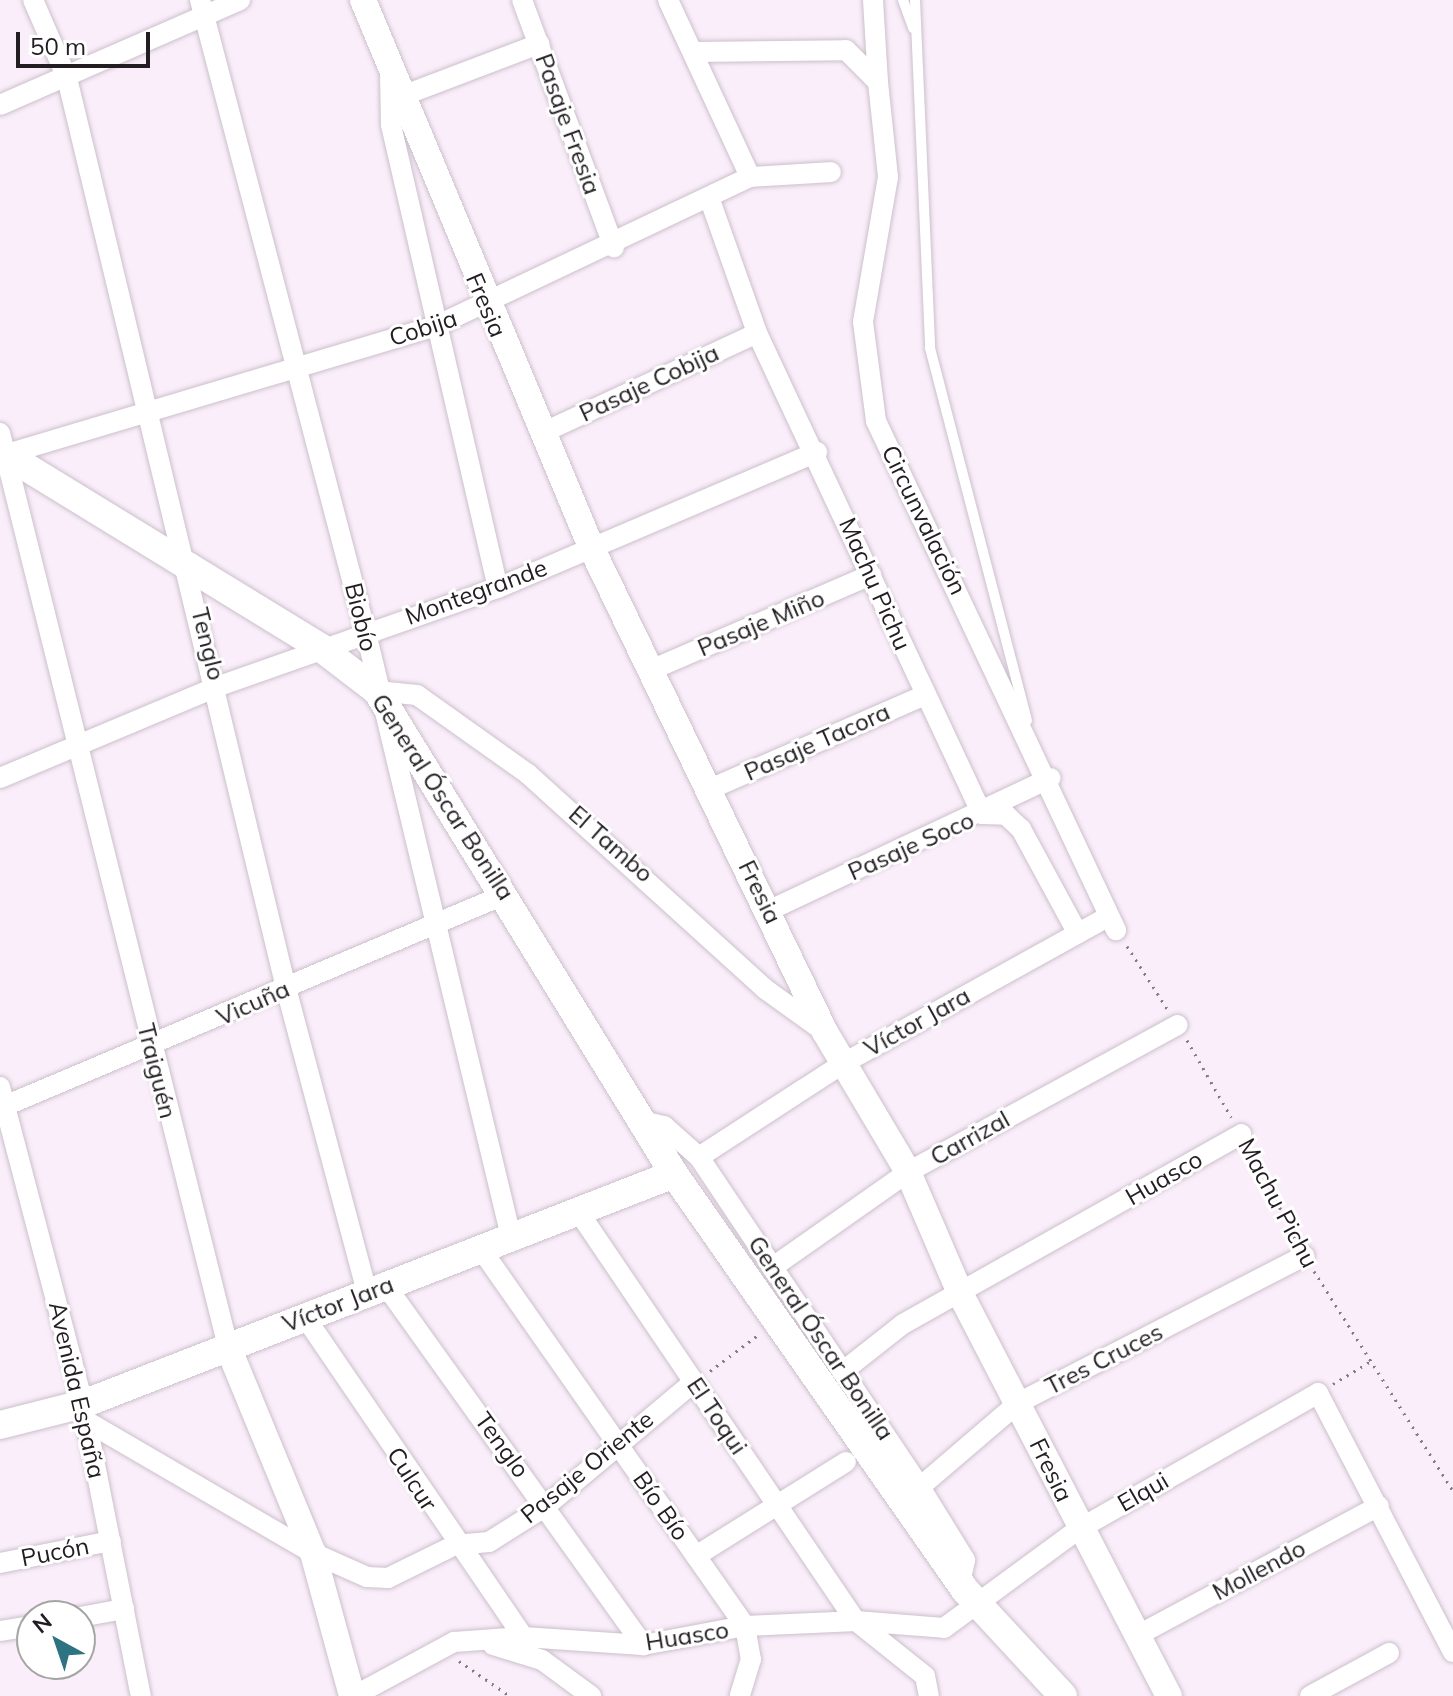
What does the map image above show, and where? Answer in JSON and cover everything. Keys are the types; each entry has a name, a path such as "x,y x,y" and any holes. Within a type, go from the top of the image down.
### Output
{"main road":[{"name":"General Óscar Bonilla","path":"1,448 189,572 321,648 377,691 506,894 674,1174 960,1583 1063,1696"},
{"name":"Víctor Jara","path":"0,1425 85,1412 228,1347 674,1174"}],"street":[{"name":"Tenglo","path":"33,0 67,78 219,686 286,988 377,1289 546,1506 643,1645"},
{"path":"0,105 67,78 203,7 240,0"},
{"name":"Fresia","path":"363,0 485,307 592,549 770,910 825,1032 908,1172 961,1295 1079,1529 1140,1634 1169,1696"},
{"name":"Pasaje Fresia","path":"522,0 614,247"},
{"path":"668,0 750,177"},
{"name":"Circunvalación","path":"873,0 888,177 863,322 864,373 876,421 1051,778 1108,926"},
{"name":"Biobío","path":"203,7 365,631 432,925 511,1237"},
{"path":"402,96 539,44"},
{"path":"693,52 846,50 878,82"},
{"name":"Fresia","path":"390,69 391,125 498,588"},
{"name":"Cobija","path":"1,448 436,326 485,307 614,247 750,177 831,172"},
{"name":"Machu Pichu","path":"710,200 757,333 817,452 925,695 982,814"},
{"name":"Pasaje Cobija","path":"542,433 757,333"},
{"name":"Traiguén","path":"1,448 228,1347 313,1553 353,1696"},
{"name":"Montegrande","path":"0,778 77,750 219,686 365,631 498,588 817,452"},
{"name":"Pasaje Miño","path":"651,670 871,575"},
{"name":"El Tambo","path":"377,691 417,695 528,774 765,989 825,1032"},
{"name":"Pasaje Tacora","path":"710,789 925,695"},
{"name":"Pasaje Soco","path":"770,910 982,814 1051,778"},
{"path":"982,814 1006,815 1021,829 1078,934"},
{"name":"Vicuña","path":"2,1101 151,1048 506,894"},
{"name":"Víctor Jara","path":"699,1157 844,1063 1078,934 1108,926"},
{"name":"Carrizal","path":"773,1267 908,1172 1178,1025"},
{"name":"Avenida España","path":"2,1101 85,1412 141,1696"},
{"name":"General Óscar Bonilla","path":"642,1121 664,1126 699,1157 920,1487 965,1560 960,1583"},
{"name":"Huasco","path":"842,1372 903,1324 961,1295 1241,1134"},
{"name":"El Toqui","path":"578,1211 856,1621 925,1676 929,1696"},
{"name":"Bío Bío","path":"481,1249 745,1626 751,1659 740,1696"},
{"name":"Tres Cruces","path":"920,1487 1018,1403 1304,1256"},
{"name":"Culcur","path":"305,1317 455,1545 523,1637"},
{"name":"Pasaje Oriente","path":"85,1412 313,1553 367,1577 388,1578 455,1545 489,1542 546,1506 615,1441 694,1382"},
{"path":"1318,1393 1453,1652"},
{"name":"Elqui","path":"980,1608 1079,1529 1318,1393"},
{"path":"696,1556 779,1508 846,1462"},
{"name":"Mollendo","path":"1140,1634 1379,1506"},
{"name":"Pucón","path":"0,1563 111,1541"},
{"name":"Huasco","path":"353,1696 440,1648 523,1637 643,1645 745,1626 856,1621 944,1628 980,1608"},
{"path":"96,1614 124,1609"},
{"path":"486,1643 542,1660 591,1696"},
{"path":"1310,1696 1389,1653"}],"lane":[{"path":"903,0 917,42"},
{"path":"915,0 930,348 1032,739"}],"path":[{"name":"Machu Pichu","path":"1108,926 1178,1025 1241,1134 1304,1256 1453,1491"},
{"path":"694,1382 778,1321"},
{"path":"1318,1393 1371,1361"},
{"path":"440,1648 510,1696"}]}
